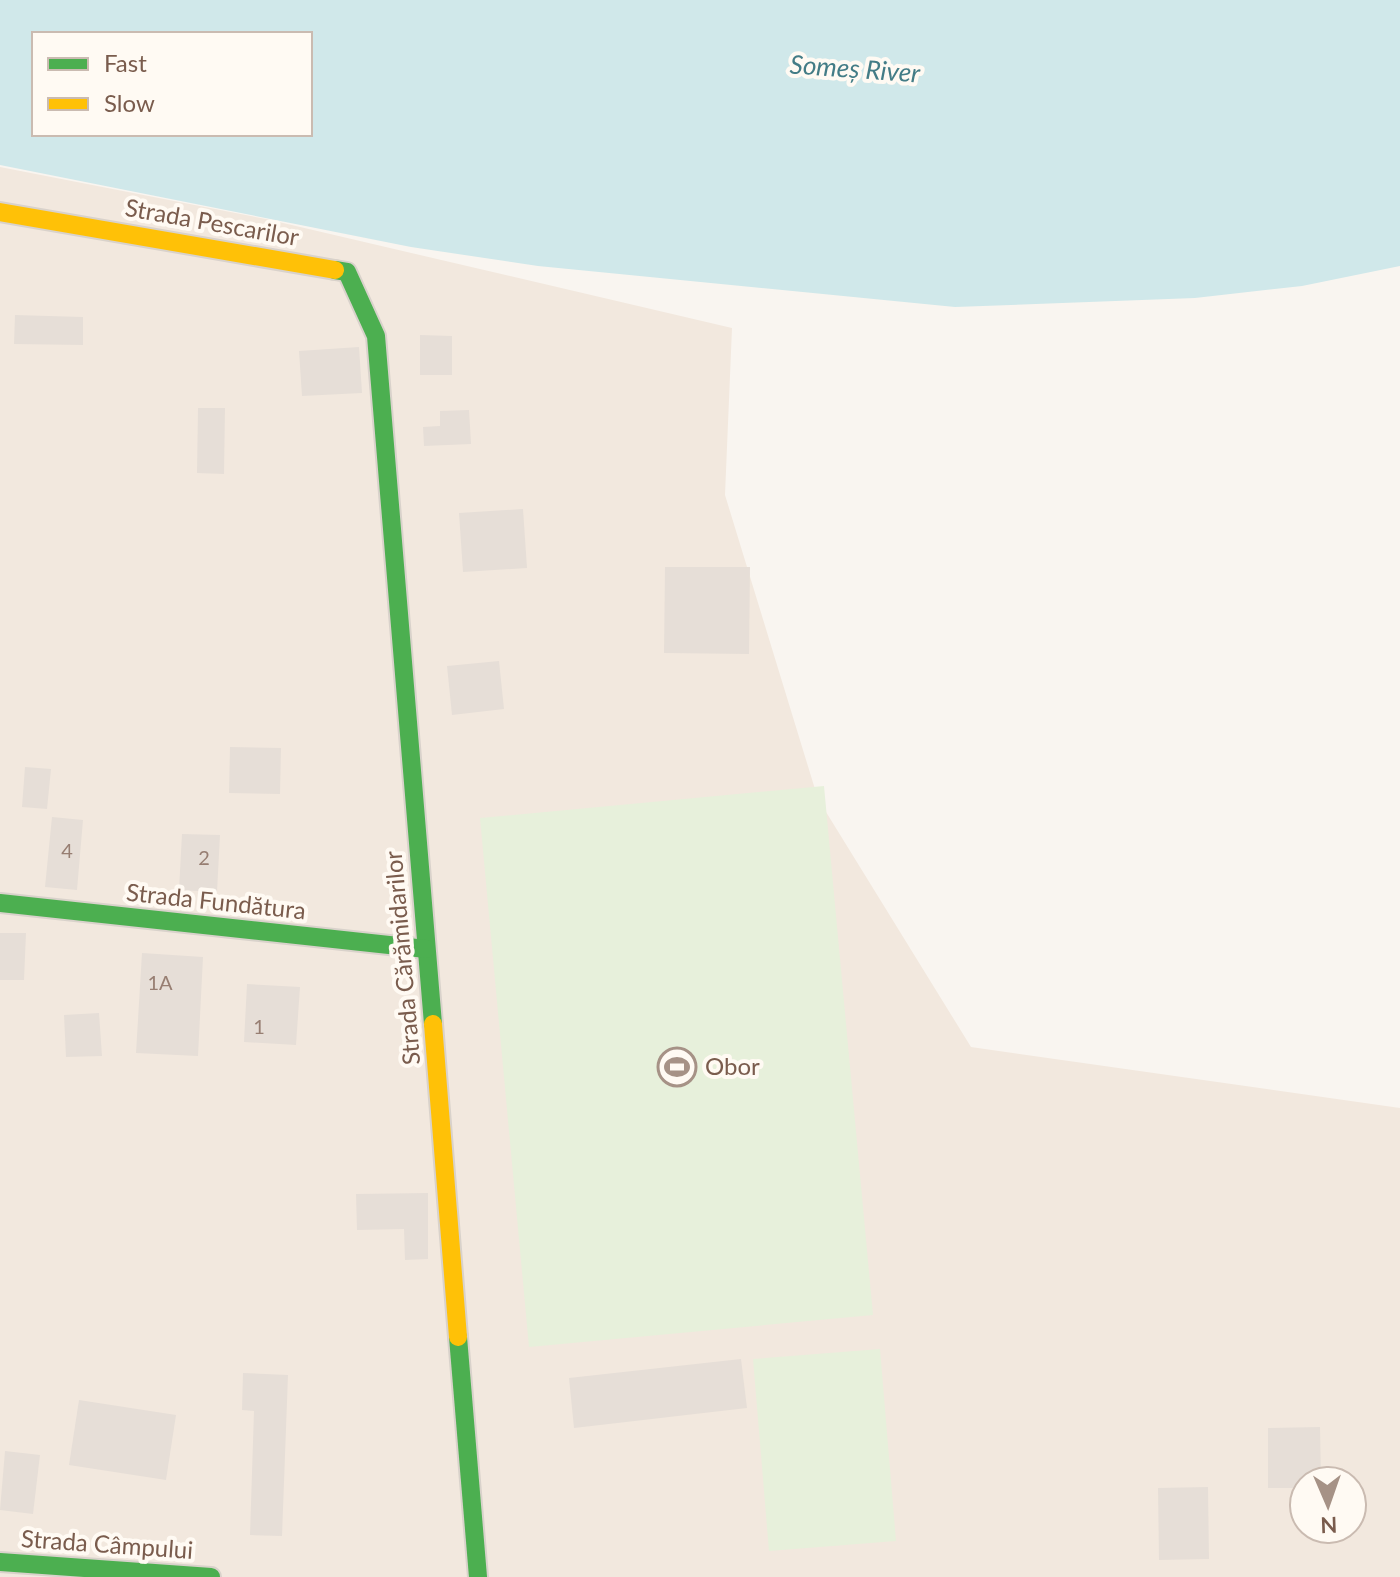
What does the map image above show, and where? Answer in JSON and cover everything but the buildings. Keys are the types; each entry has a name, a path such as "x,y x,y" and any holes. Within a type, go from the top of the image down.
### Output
{"street":[{"name":"Strada Pescarilor","path":"0,212 347,272 376,336"},
{"name":"Strada Cărămidarilor","path":"376,336 478,1577"},
{"name":"Strada Fundătura","path":"0,903 426,949"},
{"name":"Strada Câmpului","path":"0,1562 211,1577"}],"shaded area":[{"path":"0,167 266,219 732,328 725,495 818,799 971,1047 1400,1108 1400,1577 0,1577"}],"green space":[{"name":"Obor","path":"824,786 873,1315 529,1347 480,818"},
{"path":"880,1349 896,1541 769,1551 753,1359"}],"water":[{"name":"Someș River","path":"0,0 1400,0 1400,266 1302,286 1195,298 955,307 538,266 411,247 0,165"}],"traffic: fast":[{"path":"335,270 347,272 376,336 433,1024"},
{"path":"0,903 426,949"},
{"path":"458,1337 478,1577"},
{"path":"0,1562 211,1577"}],"traffic: slow":[{"path":"0,212 335,270"},
{"path":"433,1024 458,1337"}],"place":[{"name":"Obor","path":"677,1067"}]}
